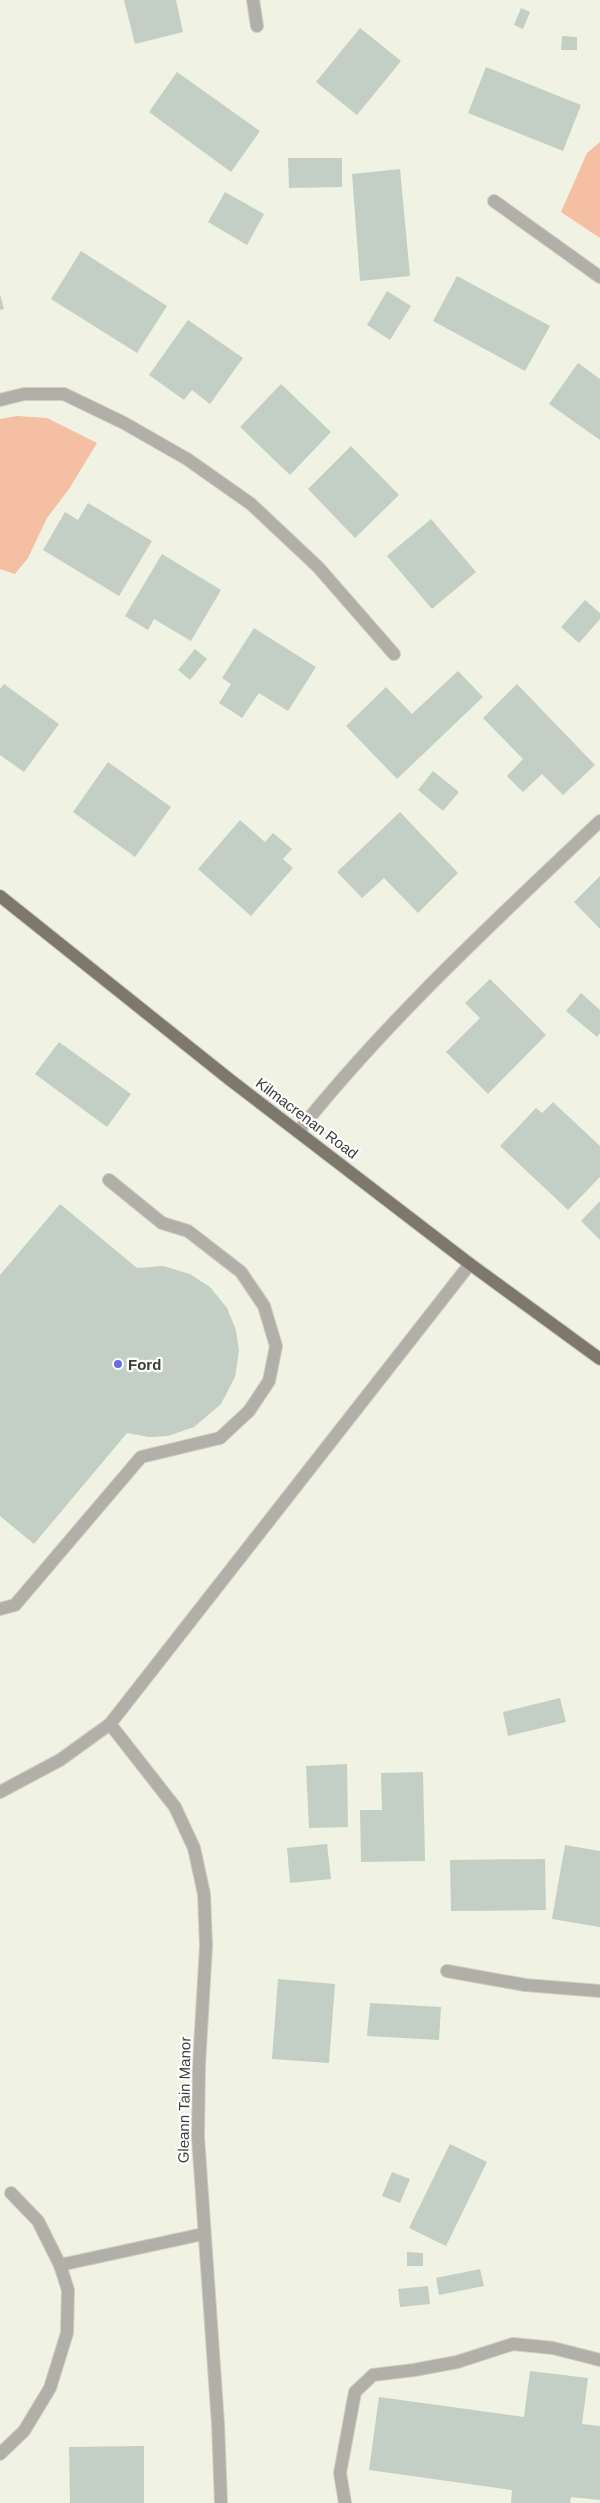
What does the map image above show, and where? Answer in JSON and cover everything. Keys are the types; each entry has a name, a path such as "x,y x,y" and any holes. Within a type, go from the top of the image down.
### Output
{"main road":[{"name":"Kilmacrenan Road","path":"0,896 298,1132 470,1264 598,1354"}],"street":[{"path":"252,0 257,26"},
{"path":"494,201 600,276"},
{"path":"0,400 24,394 64,394 124,423 187,459 265,516 318,567 394,654"},
{"path":"298,1132 343,1076 498,918 600,820"},
{"path":"0,1609 15,1605 141,1457 220,1438 249,1411 269,1381 276,1346 264,1306 241,1272 188,1231 162,1223 109,1180"},
{"path":"0,1792 60,1760 110,1724 470,1264"},
{"name":"Gleann Tain Manor","path":"110,1724 175,1807 194,1848 204,1894 206,1946 199,2065 198,2138 218,2424 221,2503"},
{"path":"447,1971 526,1985 600,1991"},
{"path":"0,2454 24,2431 50,2388 67,2333 68,2290 60,2265 38,2221 11,2193"},
{"path":"60,2265 204,2234"},
{"path":"345,2503 340,2473 355,2392 373,2375 457,2362 512,2344 553,2348 600,2360"}],"shaded area":[{"path":"600,142 600,238 561,212 587,153"},
{"path":"17,416 47,418 97,443 69,489 47,518 28,558 15,574 0,569 0,419"}],"building":[{"path":"124,0 176,0 183,32 135,44"},
{"path":"521,8 530,12 523,29 514,25"},
{"path":"360,28 401,61 357,115 316,82"},
{"path":"562,36 577,37 577,50 561,50"},
{"path":"486,67 581,105 563,151 468,113"},
{"path":"177,72 260,131 231,172 149,112"},
{"path":"288,158 342,158 342,187 289,188"},
{"path":"400,169 410,276 360,281 352,174"},
{"path":"225,192 264,214 247,245 208,222"},
{"path":"81,251 167,306 137,353 51,299"},
{"path":"457,276 550,326 525,371 433,321"},
{"path":"387,291 411,306 390,340 367,325"},
{"path":"0,294 4,309 0,310"},
{"path":"188,320 243,358 210,404 192,390 184,400 149,375"},
{"path":"578,363 600,379 600,440 549,404"},
{"path":"281,384 331,432 290,475 240,427"},
{"path":"351,446 399,495 355,538 308,489"},
{"path":"88,503 152,541 119,596 43,550 65,512 78,520"},
{"path":"431,519 476,572 432,609 387,556"},
{"path":"162,554 221,590 191,641 154,619 148,630 125,616"},
{"path":"585,600 600,613 600,619 579,643 561,627"},
{"path":"254,628 316,667 288,711 259,693 242,718 219,703 231,684 222,678"},
{"path":"195,649 207,659 190,680 178,670"},
{"path":"458,671 483,697 397,779 346,726 386,687 412,714"},
{"path":"4,684 59,724 24,772 0,755 0,689"},
{"path":"517,684 595,765 563,795 542,774 523,792 507,776 523,759 483,718"},
{"path":"108,762 171,807 135,857 73,812"},
{"path":"433,771 459,792 443,811 418,790"},
{"path":"400,812 458,873 418,913 384,878 362,898 337,872"},
{"path":"240,820 265,842 273,833 292,849 283,859 293,868 251,916 198,869"},
{"path":"600,876 600,929 574,902"},
{"path":"490,979 546,1035 488,1094 446,1052 480,1018 465,1003"},
{"path":"581,993 600,1010 600,1033 597,1037 566,1011"},
{"path":"59,1042 131,1094 107,1127 35,1074"},
{"path":"553,1102 600,1146 600,1177 568,1210 500,1146 536,1108 542,1113"},
{"path":"600,1201 600,1240 581,1221"},
{"name":"Ford","path":"60,1204 137,1268 163,1266 190,1274 210,1287 227,1308 236,1330 239,1351 235,1377 221,1404 194,1427 168,1436 149,1437 127,1433 34,1544 0,1516 0,1275"},
{"path":"560,1698 566,1722 508,1736 503,1712"},
{"path":"347,1764 348,1827 309,1828 306,1766"},
{"path":"423,1772 425,1861 361,1862 360,1810 382,1810 381,1773"},
{"path":"327,1844 331,1879 290,1883 287,1848"},
{"path":"565,1845 600,1851 600,1927 552,1919"},
{"path":"545,1859 546,1910 451,1911 450,1860"},
{"path":"278,1979 335,1984 329,2063 272,2059"},
{"path":"370,2003 441,2007 439,2040 367,2036"},
{"path":"450,2144 487,2162 446,2246 409,2228"},
{"path":"392,2172 410,2179 400,2203 382,2196"},
{"path":"407,2252 423,2253 423,2266 407,2266"},
{"path":"480,2269 484,2286 439,2295 436,2278"},
{"path":"428,2286 430,2304 400,2307 398,2289"},
{"path":"530,2371 588,2378 582,2424 600,2426 600,2500 571,2497 570,2503 511,2503 512,2490 369,2470 379,2397 524,2417"},
{"path":"144,2446 144,2503 70,2503 69,2447"}],"place":[{"name":"Ford","path":"118,1364"}]}
